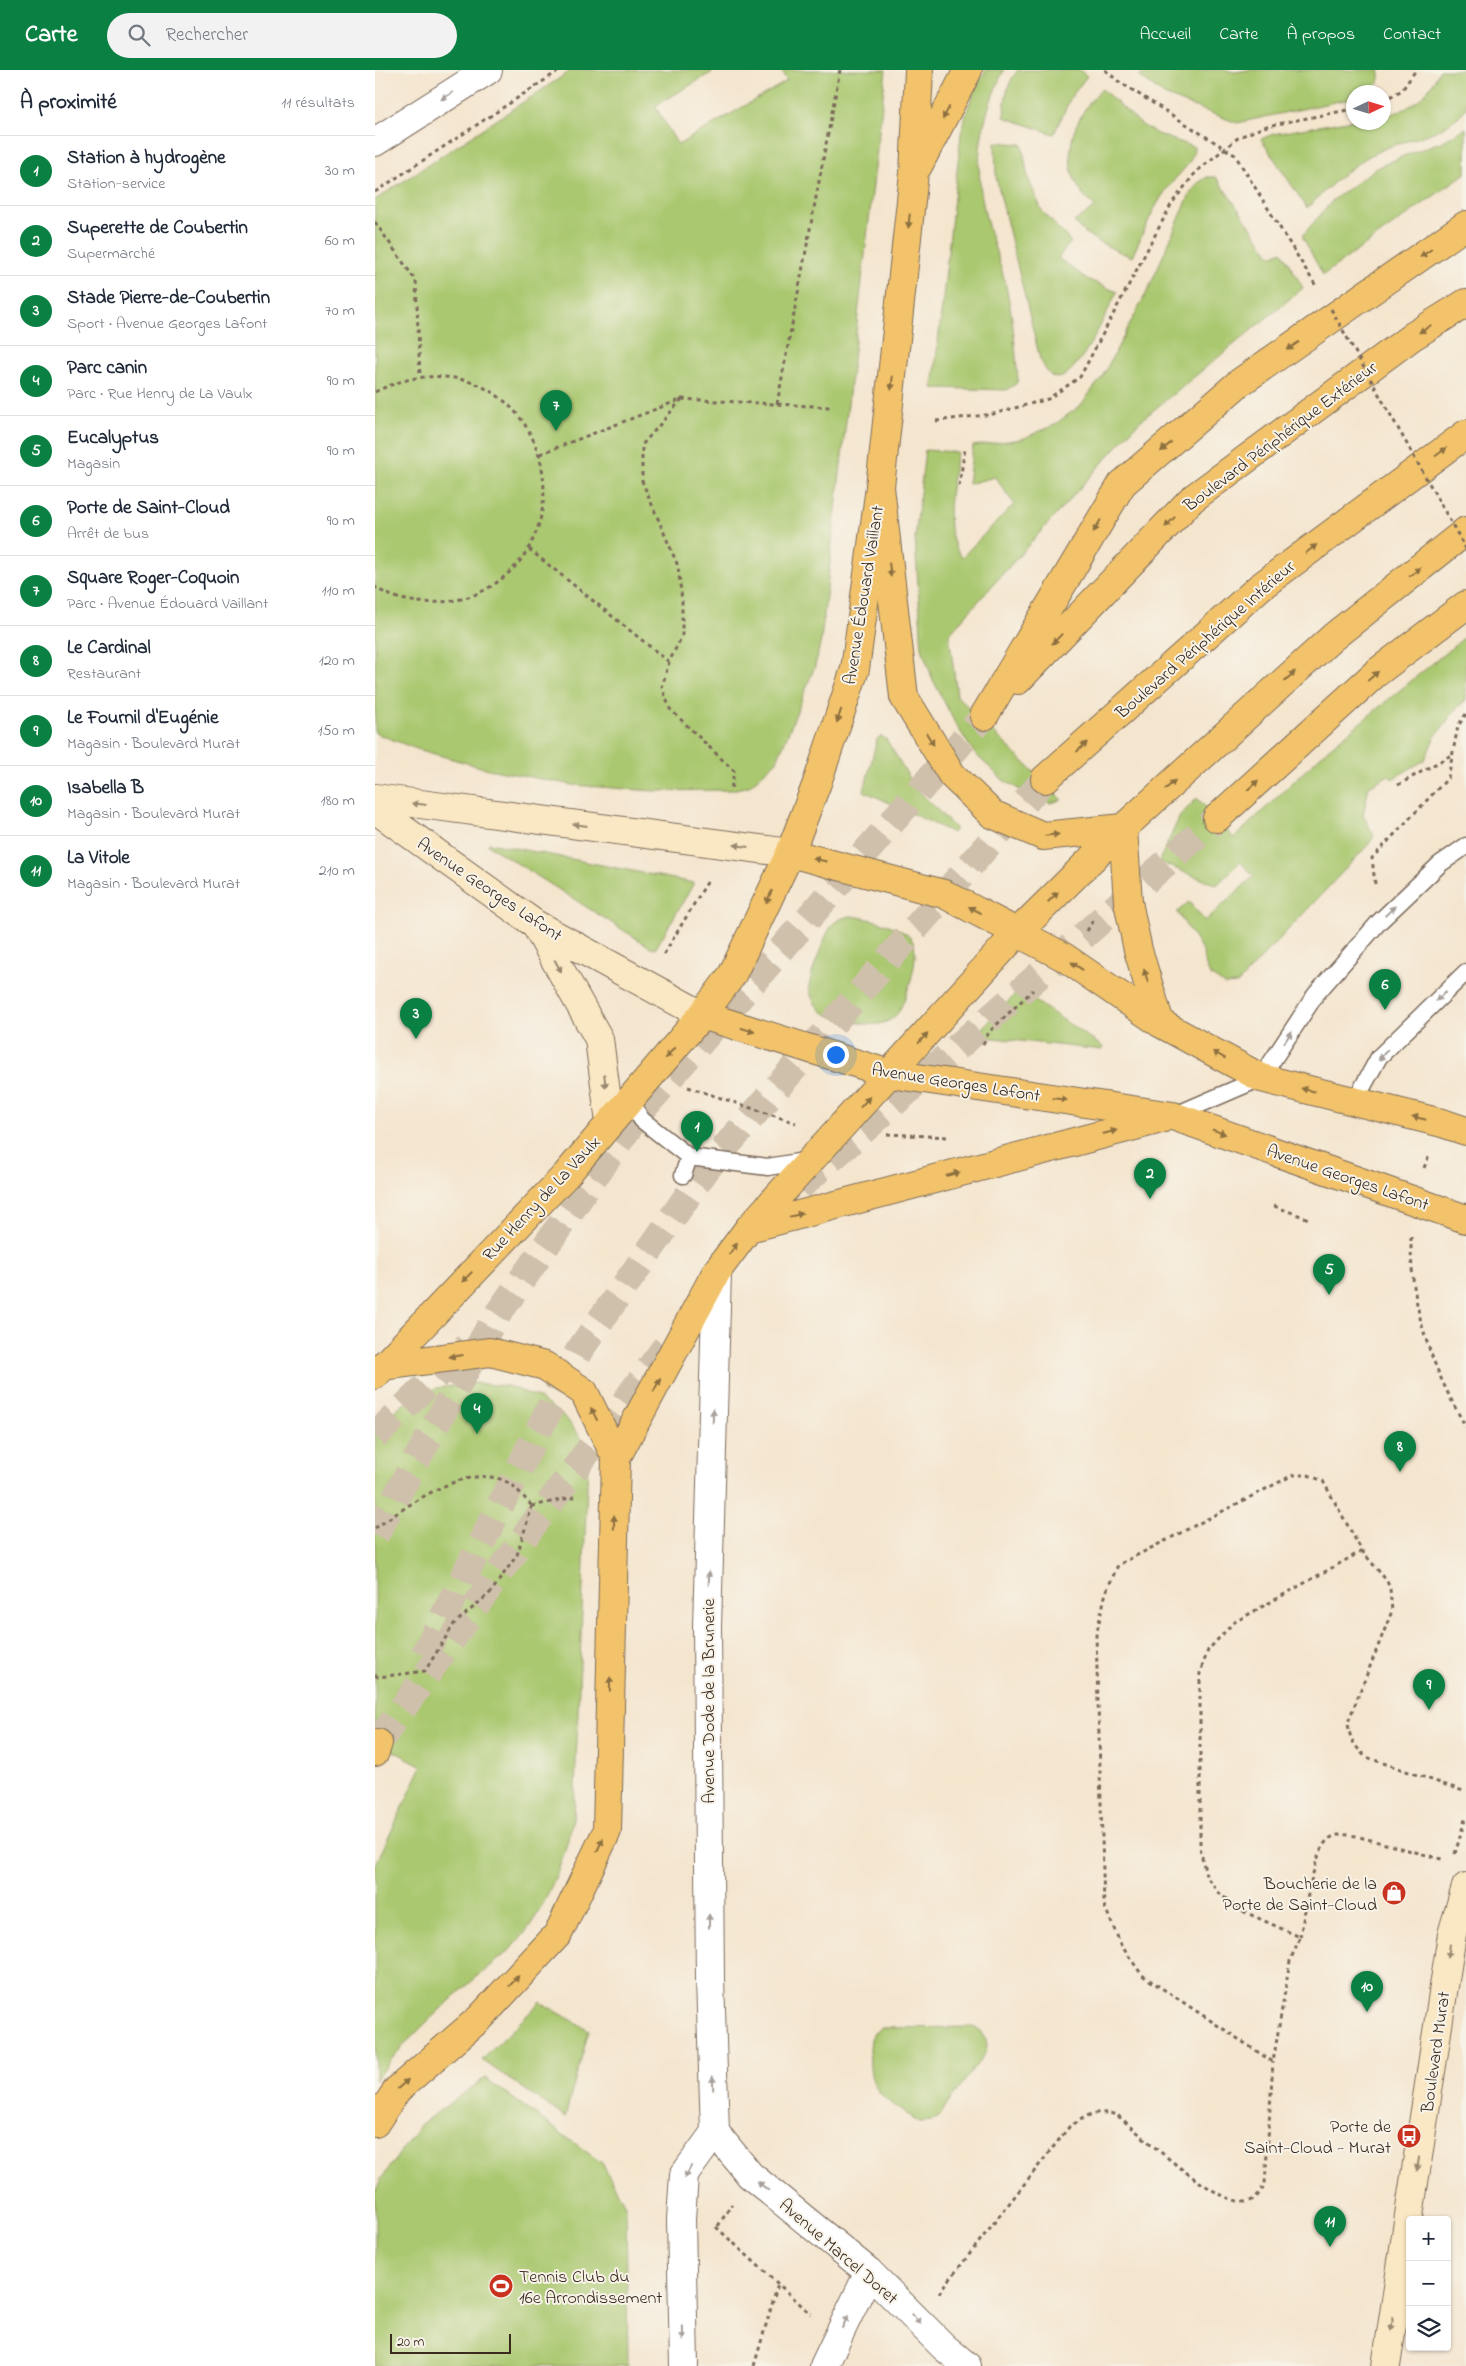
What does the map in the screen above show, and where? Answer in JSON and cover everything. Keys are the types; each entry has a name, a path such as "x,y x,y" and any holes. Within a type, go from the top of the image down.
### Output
{"main road":[{"name":"Avenue Édouard Vaillant","path":"702,1016 732,975 790,853 817,783 855,669 880,487 914,173 919,70"},
{"name":"Avenue Édouard Vaillant","path":"914,173 968,70"},
{"name":"Boulevard Périphérique Extérieur","path":"1466,225 1239,384 1122,484 984,716 1192,499 1413,336 1466,303"},
{"name":"Boulevard Périphérique Intérieur","path":"1045,779 1260,587 1466,434"},
{"path":"880,487 904,697 952,774 992,814 1043,836 1123,828"},
{"path":"375,2124 397,2090 481,2017 558,1934 607,1830 616,1458 717,1271 749,1228 1018,932 1123,828 1333,637 1466,531"},
{"path":"1217,818 1376,673 1466,605"},
{"path":"375,798 790,853 944,894 1064,957 1160,1023 1261,1078 1466,1131"},
{"name":"Avenue Georges Lafont","path":"375,809 535,924 702,1016 890,1074 1173,1116 1466,1219"},
{"path":"1123,828 1128,902 1138,950 1160,1023"},
{"path":"535,924 599,1039 610,1123"},
{"name":"Rue Henry de La Vaulx","path":"379,1370 566,1175 702,1016"},
{"path":"749,1228 1173,1116"},
{"path":"379,1370 490,1352 545,1366 583,1392 616,1458"},
{"name":"Boulevard Murat","path":"1386,2366 1452,1934 1466,1887"}],"street":[{"path":"375,142 489,70"},
{"name":"Avenue Dode de la Brunerie","path":"715,2132 710,1978 707,1627 717,1271"},
{"path":"683,2366 681,2219 684,2175 715,2132"},
{"name":"Avenue Marcel Doret","path":"715,2132 750,2176 869,2272 943,2347 967,2366"},
{"path":"824,2366 869,2272"}],"lane":[{"path":"1173,1116 1261,1078 1316,994 1379,922 1440,864 1466,846"},
{"path":"1355,1101 1379,1057 1466,972"},
{"path":"629,1100 642,1120 689,1157 768,1167 811,1160"},
{"path":"683,1175 689,1157"}],"path":[{"path":"375,192 560,70"},
{"path":"777,404 840,70"},
{"path":"1105,70 1118,81 1235,155 1318,289"},
{"path":"1391,96 1402,90 1416,70"},
{"path":"937,421 993,414 1048,399 1080,377 1172,203 1196,172 1239,137 1267,126 1346,110"},
{"path":"375,222 416,281 420,377"},
{"path":"1326,302 1466,550"},
{"path":"375,392 395,382 420,377 454,379 470,383 493,394 513,410 529,430 539,454 545,478 545,502 539,526 529,549 512,571 489,588 463,599 436,604 407,601 375,588"},
{"path":"682,399 642,445 642,481 679,566 682,636 669,662 662,687 670,709 734,771 731,790"},
{"path":"539,454 682,399 831,407"},
{"path":"959,486 965,449"},
{"path":"529,549 669,662"},
{"path":"1379,922 1372,858 1448,778 1458,726 1466,714"},
{"path":"1398,785 1453,754"},
{"path":"659,960 709,879"},
{"path":"1085,936 1096,914"},
{"path":"983,1044 989,1032 1033,990"},
{"path":"683,1085 804,1126"},
{"path":"887,1134 952,1137"},
{"path":"1274,1206 1309,1219"},
{"path":"1411,1232 1411,1263 1420,1323 1446,1392 1466,1427"},
{"path":"375,1528 418,1500 459,1481 484,1475 508,1482 532,1506"},
{"path":"1273,2062 1142,1975 1121,1945 1104,1904 1096,1635 1106,1592 1118,1565 1293,1475 1308,1475 1323,1481 1362,1551 1387,1581 1390,1589 1392,1611 1348,1722 1348,1733 1354,1745 1366,1756 1466,1792"},
{"path":"532,1506 579,1496"},
{"path":"375,1675 378,1677 425,1671 455,1624 491,1592 517,1554 532,1506"},
{"path":"1300,1937 1238,1909 1218,1892 1206,1876 1200,1847 1200,1673 1207,1650 1233,1623 1362,1551"},
{"path":"957,2269 1069,2127 1090,2113 1103,2112 1117,2115 1196,2180 1233,2201 1249,2202 1256,2198 1265,2184 1273,2062 1290,1961 1300,1937 1319,1851 1329,1838 1341,1834 1356,1836 1453,1862"},
{"path":"717,2228 736,2196"},
{"path":"710,2225 717,2228 813,2315"},
{"path":"754,2366 778,2284"}],"green space":[{"path":"572,70 716,70 655,106 678,145 787,81 781,70 886,70 821,640 815,666 777,761 749,786 731,790 654,791 573,785 488,769 417,749 375,733 375,200"},
{"path":"986,70 1004,70 986,116 982,132 979,165 986,219 1008,294 1018,380 1016,384 1006,390 933,388 961,134 977,85"},
{"path":"1018,70 1080,70 1087,76 1071,97 1054,134 1004,117 1009,86"},
{"path":"1155,70 1224,70 1235,72 1249,70 1379,70 1380,76 1376,85 1346,85 1346,100 1237,123 1164,95 1139,76"},
{"path":"1440,70 1466,70 1464,80 1466,81 1466,109 1456,119 1435,132 1389,147 1367,157 1340,177 1307,208 1261,139 1273,134 1346,121 1346,130 1391,130 1391,114 1403,110 1418,100 1424,95"},
{"path":"1102,89 1142,125 1157,134 1194,147 1194,152 1188,164 1156,206 1132,257 1093,239 1074,222 1095,207 1082,193 1075,180 1070,152 1077,124 1092,99"},
{"path":"1466,128 1466,173 1323,275 1302,236 1333,200 1376,168 1443,141"},
{"path":"995,142 1022,144 1028,178 1042,211 1071,242 1058,258 1087,279 1117,292 1081,358 1062,377 1051,376 1040,359 996,177"},
{"path":"1207,177 1216,177 1271,256 1282,251 1303,288 1139,422 949,634 957,696 1062,800 1050,803 1027,794 1003,780 974,753 955,723 933,680 922,649 915,538 925,450 957,452 949,506 949,520 955,546 962,557 1014,504 995,477 968,484 973,446 1022,439 1054,425 1080,406 1102,377 1148,290 1190,194 1198,183"},
{"path":"1466,636 1466,700 1457,708 1434,738 1425,760 1392,779 1389,775 1369,786 1363,815 1374,836 1369,844 1237,984 1225,985 1210,975 1204,961 1203,951 1177,912 1189,902 1205,921 1254,876 1240,862 1217,885 1161,863 1159,861 1180,816 1197,798 1234,838 1328,749"},
{"path":"881,736 886,739 915,787 956,829 953,833 864,791 877,739"},
{"path":"489,843 694,883 656,948 650,947 488,845"},
{"path":"850,916 874,920 901,930 912,940 915,955 910,984 899,1012 891,1020 883,1023 865,1024 829,1016 819,1008 810,992 812,975 830,928 837,921"},
{"path":"1019,990 1103,1047 1102,1050 984,1037 980,1031"},
{"path":"473,1383 508,1386 537,1397 566,1418 584,1442 588,1460 574,1814 555,1880 539,1911 520,1939 420,2028 385,2066 375,2080 375,1866 422,1766 375,1741 375,1427 400,1406 437,1388"},
{"path":"540,2002 589,2030 565,2117 482,2060"},
{"path":"973,2027 985,2037 987,2044 986,2052 938,2117 932,2121 919,2122 885,2098 878,2090 870,2071 871,2039 874,2033 882,2028"},
{"name":"Tennis Club du 16e Arrondissement","path":"485,2078 602,2163 626,2207 628,2366 375,2366 375,2192 381,2179 421,2124"}],"tunnel":[{"path":"375,1535 493,1321 639,1113 984,716"},
{"path":"424,1655 579,1351 708,1167 1045,779"},
{"path":"799,1187 1217,818"},
{"path":"378,1743 536,1521 668,1344"},
{"path":"375,1436 467,1346"}],"place":[{"name":"Square Roger-Coquoin","path":"556,431"},
{"name":"Porte de Saint-Cloud","path":"1385,1010"},
{"name":"Stade Pierre-de-Coubertin","path":"416,1039"},
{"name":"Station à hydrogène","path":"697,1152"},
{"name":"Superette de Coubertin","path":"1150,1199"},
{"name":"Eucalyptus","path":"1329,1295"},
{"name":"Parc canin","path":"477,1434"},
{"name":"Le Cardinal","path":"1400,1472"},
{"name":"Le Fournil d'Eugénie","path":"1429,1710"},
{"name":"Boucherie de la Porte de Saint-Cloud","path":"1394,1893"},
{"name":"Isabella B","path":"1367,2012"},
{"name":"Porte de Saint-Cloud - Murat","path":"1409,2136"},
{"name":"La Vitole","path":"1330,2247"},
{"name":"Tennis Club du 16e Arrondissement","path":"501,2286"}]}
